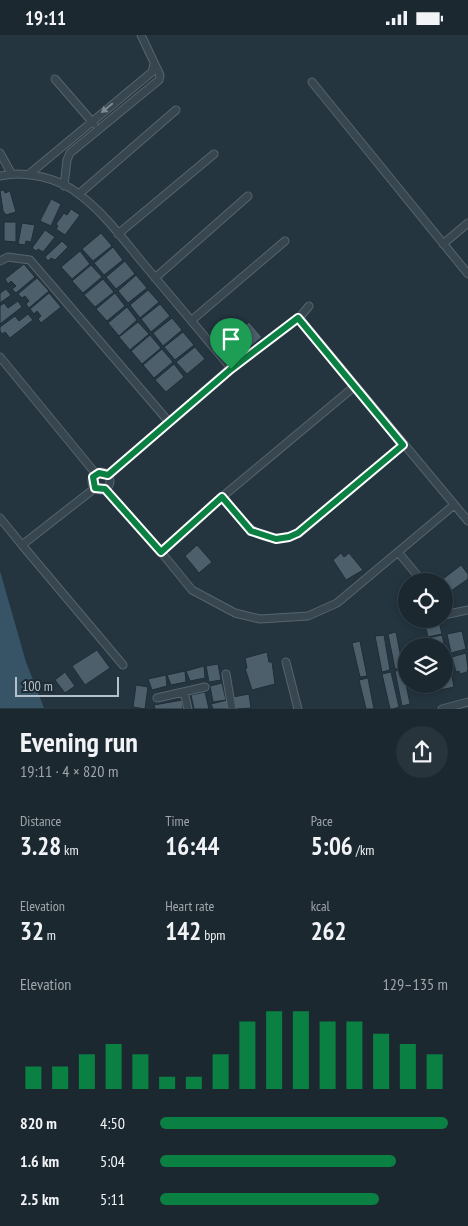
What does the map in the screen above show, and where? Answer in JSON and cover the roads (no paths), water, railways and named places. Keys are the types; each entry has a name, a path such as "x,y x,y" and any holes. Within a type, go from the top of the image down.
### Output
{"street":[{"path":"64,186 66,160 70,153 98,128 159,80 160,75 141,35"},
{"path":"28,175 152,72 154,64"},
{"path":"55,79 98,128"},
{"path":"312,83 468,274"},
{"path":"131,89 138,96"},
{"path":"79,194 176,110"},
{"path":"0,153 12,173"},
{"path":"118,234 214,154"},
{"path":"0,176 12,173 28,175 64,186 79,194 118,234 192,320 231,369"},
{"path":"156,278 248,196"},
{"path":"444,244 468,223"},
{"path":"192,320 286,241"},
{"path":"0,261 8,257 30,260 169,422"},
{"path":"108,475 231,369 298,318 309,306"},
{"path":"298,318 468,521"},
{"path":"0,357 96,474"},
{"path":"161,552 222,497 355,386"},
{"path":"222,497 251,531 276,539 289,537 298,533 403,445"},
{"path":"95,488 92,481 96,474 102,472 108,475"},
{"path":"105,489 110,485 108,475"},
{"path":"22,545 95,488 105,489 192,590 235,613 260,619 308,616 337,603 454,505"},
{"path":"0,518 123,665"},
{"path":"398,552 415,573"},
{"path":"453,613 468,610"},
{"path":"286,662 298,709"},
{"path":"226,674 232,709"},
{"path":"157,698 205,687"},
{"path":"184,691 188,709"},
{"path":"442,709 468,702"}],"water":[{"path":"0,571 26,662 44,708 0,708"}]}
